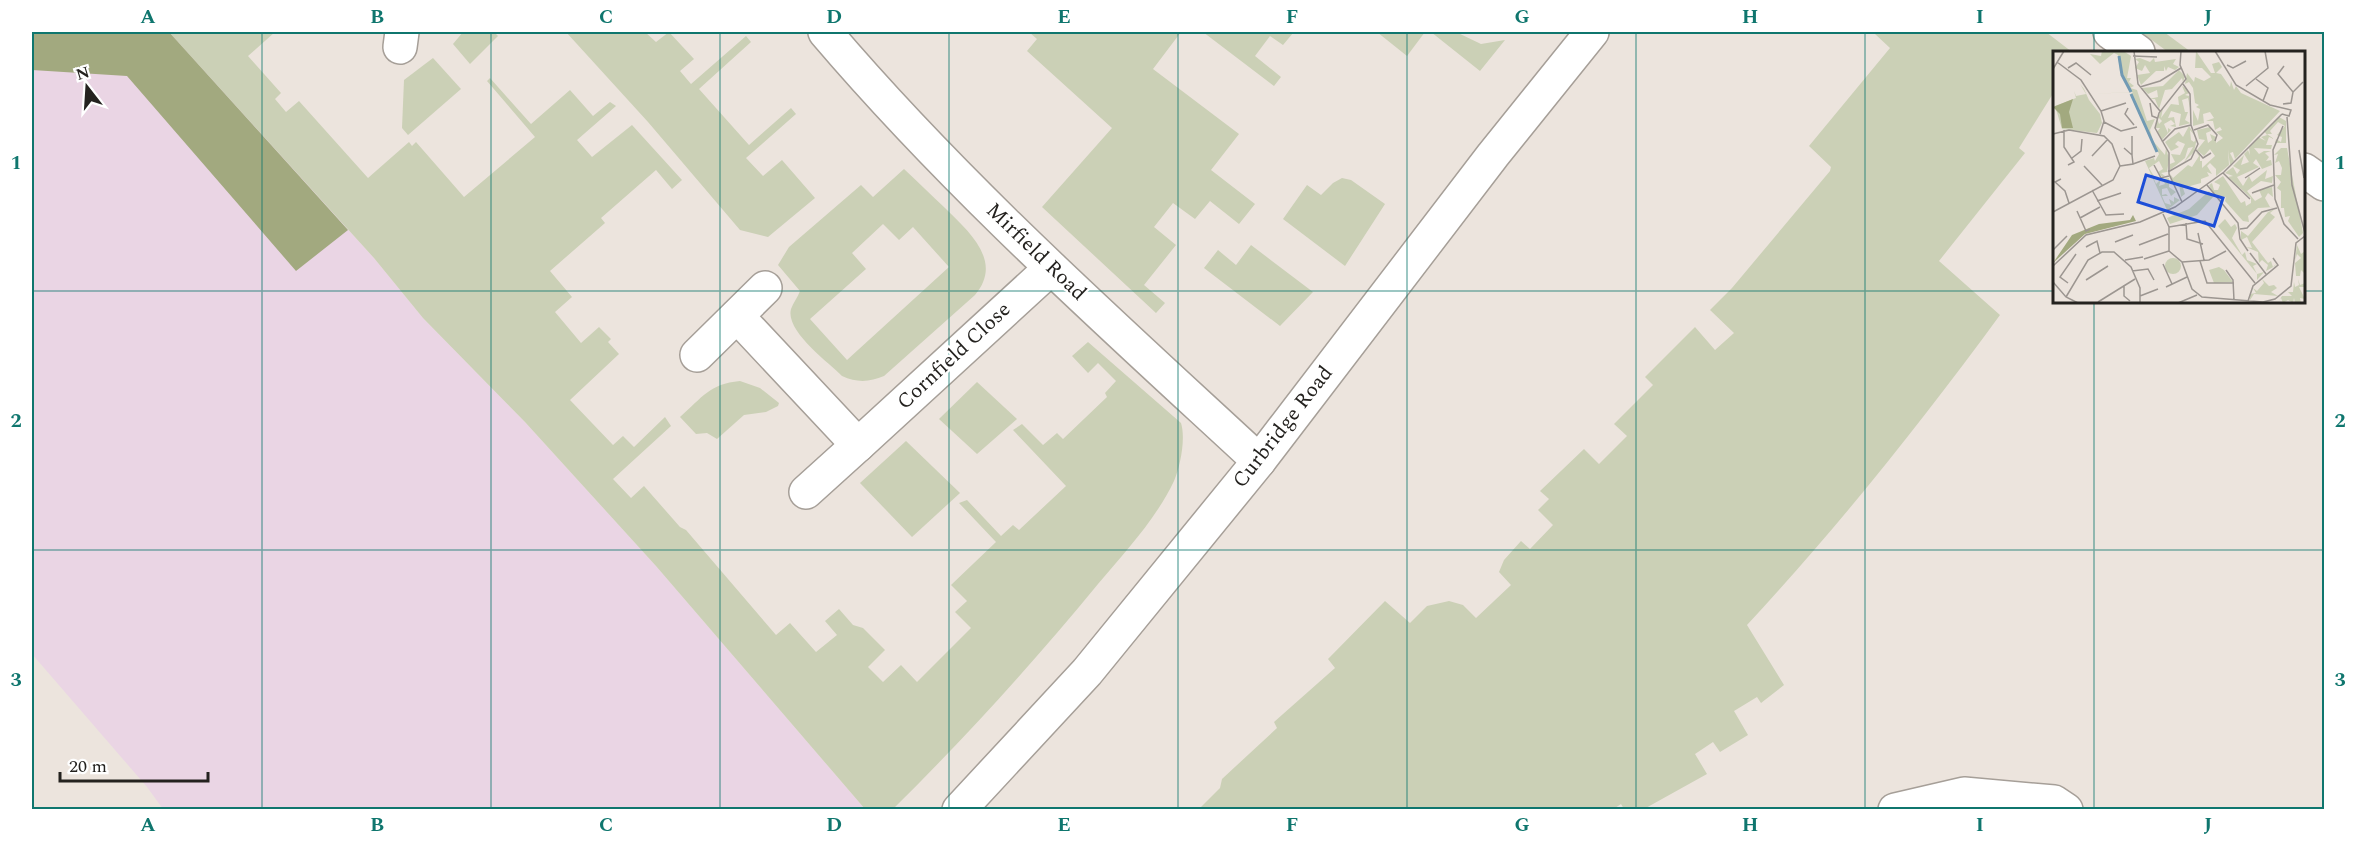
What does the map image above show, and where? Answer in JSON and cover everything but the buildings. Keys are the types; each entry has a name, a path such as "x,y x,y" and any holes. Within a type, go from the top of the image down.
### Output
{"street":[{"name":"Mirfield Road","path":"825,32 938,157 1051,268 1259,461"},
{"name":"Curbridge Road","path":"959,810 1087,672 1259,461 1493,155 1592,32"},
{"path":"2110,32 2137,51"},
{"path":"2305,171 2325,184"},
{"name":"Cornfield Close","path":"806,492 1051,268"},
{"path":"696,355 765,288"},
{"path":"737,316 858,445"},
{"path":"1895,810 1964,794 2054,802 2066,810"}],"shaded area":[{"path":"32,32 169,32 374,258 423,318 525,422 656,566 865,809 163,809 147,787 32,654"}],"green space":[{"path":"32,32 169,32 348,230 296,271 127,76 32,70"},
{"path":"169,32 275,32 248,56 281,93 275,99 286,112 299,101 368,178 409,142 412,146 416,142 464,197 535,137 487,81 490,78 531,124 570,90 593,116 610,102 616,106 577,140 592,157 632,125 682,180 672,189 656,170 601,218 605,223 550,271 572,297 555,312 581,343 599,327 611,339 608,342 619,354 570,400 613,445 623,436 634,447 665,417 671,426 613,479 631,498 644,486 680,527 686,530 776,635 790,623 816,652 837,635 825,621 839,609 853,625 863,628 885,650 868,667 883,682 901,665 917,682 971,628 955,612 967,601 951,585 996,542 959,503 967,500 1001,536 1013,525 1019,530 1066,486 1013,430 1022,424 1043,445 1057,433 1063,439 1107,397 1105,393 1116,381 1098,363 1088,373 1072,356 1088,342 1181,423 1182,453 1174,481 1158,509 1129,547 973,727 893,809 865,809 656,566 525,422 423,318 374,258"},
{"path":"463,32 494,32 498,36 470,64 453,44"},
{"path":"566,32 645,32 656,42 669,32 694,59 680,71 691,84 746,36 751,42 699,89 749,145 791,108 796,114 746,158 763,176 782,160 815,198 768,237 740,230 648,122"},
{"path":"1029,32 1181,32 1153,69 1239,134 1211,170 1255,204 1239,224 1210,201 1195,219 1173,203 1154,227 1176,245 1144,285 1165,303 1156,313 1042,207 1112,128 1027,51 1037,39"},
{"path":"1203,32 1292,32 1283,45 1270,36 1255,56 1281,77 1274,86"},
{"path":"1377,32 1425,32 1407,56"},
{"path":"1431,32 1456,32 1481,44 1505,40 1480,71"},
{"path":"1878,32 2046,32 2071,51 2053,51 2053,94 2019,148 2025,153 1939,261 2000,315 1878,474 1747,625 1784,685 1761,703 1757,697 1734,711 1748,735 1720,752 1713,742 1695,754 1707,774 1644,809 1624,809 1621,804 1612,810 1199,809 1220,788 1222,779 1277,728 1274,722 1335,668 1328,659 1385,601 1410,623 1427,606 1449,601 1463,605 1476,618 1511,585 1499,572 1504,560 1521,541 1530,549 1553,525 1538,510 1549,499 1540,491 1584,449 1599,464 1627,436 1614,424 1653,385 1645,377 1695,327 1715,350 1734,333 1710,310 1732,288 1830,171 1831,167 1809,146 1890,48 1875,34"},
{"path":"2141,32 2164,32 2190,51 2167,51"},
{"path":"433,58 461,89 408,135 402,128 404,80"},
{"path":"904,169 972,237 980,247 986,270 983,282 975,295 884,376 874,380 858,381 842,376 809,346 794,327 791,309 800,291 778,265 789,247 861,185 873,197","holes":["883,224 899,240 913,227 949,267 847,360 810,319 866,269 852,253"]},
{"path":"1342,178 1351,180 1385,204 1345,266 1283,219 1307,185 1321,195"},
{"path":"1251,245 1313,292 1280,326 1204,268 1218,250 1236,265"},
{"path":"740,381 760,388 779,403 778,406 766,412 744,415 717,439 707,433 696,434 680,417 713,388"},
{"path":"977,382 1017,419 977,454 939,419"},
{"path":"906,441 960,493 912,537 860,483"}]}
